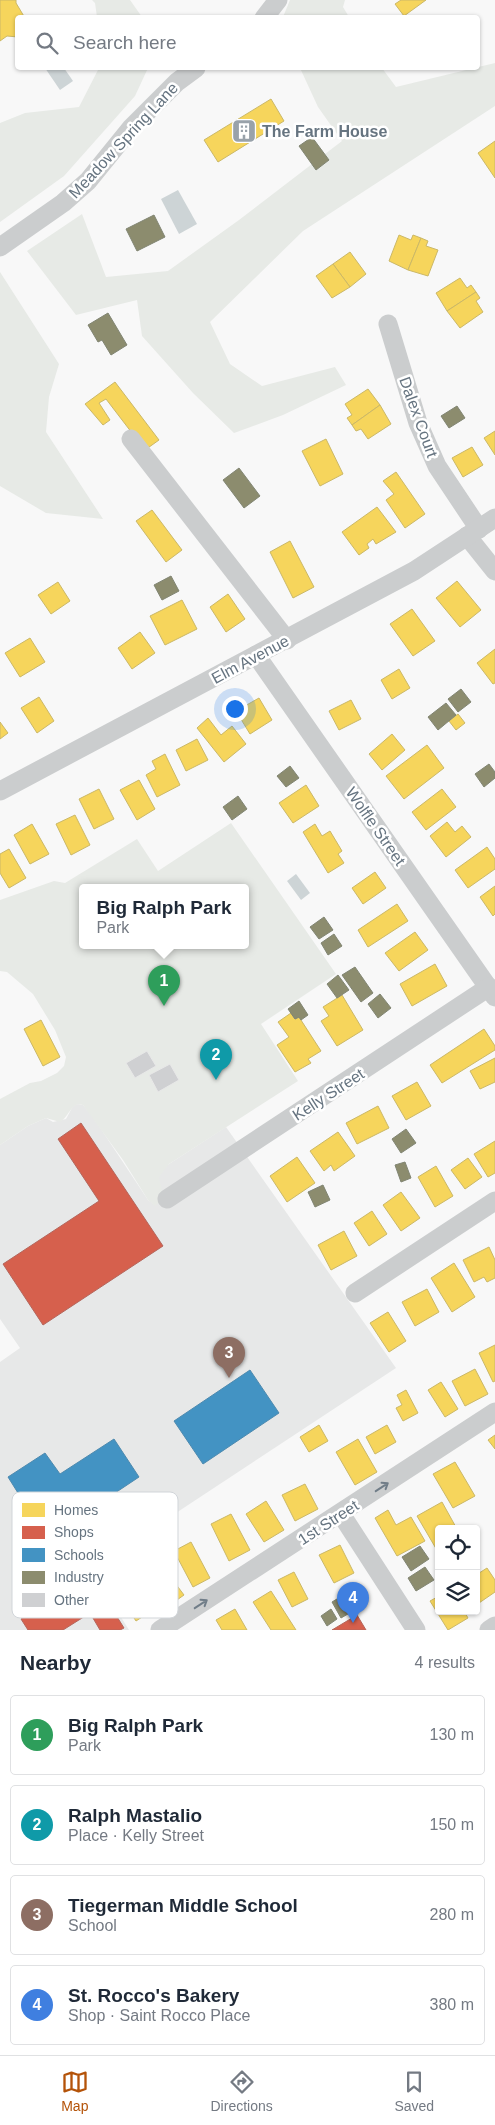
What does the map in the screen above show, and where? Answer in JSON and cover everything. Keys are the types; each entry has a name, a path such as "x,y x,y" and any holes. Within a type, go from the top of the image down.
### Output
{"street":[{"path":"266,15 278,0"},
{"name":"Meadow Spring Lane","path":"0,247 63,203 88,181 131,128 177,82 193,70"},
{"name":"Dalex Court","path":"388,324 418,423 437,466 495,571"},
{"path":"131,439 287,640"},
{"name":"Elm Avenue","path":"0,790 287,640 414,571 495,518"},
{"name":"Wolfle Street","path":"256,655 492,992"},
{"name":"Kelly Street","path":"167,1199 492,992"},
{"path":"355,1293 495,1201"},
{"name":"1st Street","path":"160,1630 495,1412"},
{"path":"341,1514 416,1630"},
{"path":"489,1630 495,1626"}],"shaded area":[{"path":"92,0 130,0 141,15 97,15 95,3"},
{"path":"290,0 345,0 343,7 348,15 284,15"},
{"path":"495,63 495,106 303,231 210,322 230,364 262,386 335,367 346,385 283,415 234,433 193,393 142,336 137,300 76,315 27,251 82,214 106,277 168,271 239,220 342,141 318,107 301,70 383,70 396,87 466,70 480,70 480,67"},
{"path":"46,70 65,70 73,81 60,90"},
{"path":"98,70 147,70 135,96 64,176 0,222 0,123 25,113 79,107"},
{"path":"178,190 197,224 179,234 161,199"},
{"path":"0,272 59,364 49,397 46,432 103,519 46,513 0,486"},
{"path":"231,823 336,974 261,1024 298,1081 169,1164 159,1177 162,1196 155,1206 148,1200 123,1160 83,1105 78,1104 75,1106 60,1122 46,1118 28,1126 0,1145 0,1099 30,1083 41,1081 57,1073 64,1066 66,1057 55,1030 33,994 7,972 0,971 0,900 54,881 65,883 137,839 158,871"},
{"path":"296,874 310,893 301,900 287,881"},
{"path":"83,1105 93,1117 148,1200 155,1205 146,1179 226,1127 396,1368 178,1512 178,1492 12,1492 12,1618 122,1618 129,1630 0,1630 0,1362 20,1348 0,1319 0,1145 28,1126 46,1118 53,1122 66,1119 73,1106"}],"building: Homes":[{"path":"0,0 16,0 23,15 15,15 15,37 7,36 0,41"},
{"path":"401,0 426,0 405,15 403,15 395,4"},
{"name":"The Farm House","path":"271,99 284,121 218,162 204,140"},
{"path":"495,141 495,178 478,153"},
{"path":"399,235 411,240 413,235 421,238 408,270 389,261"},
{"path":"421,238 428,241 426,246 438,250 428,276 408,270"},
{"path":"350,252 366,274 350,287 333,264"},
{"path":"333,264 350,287 332,298 316,276"},
{"path":"460,278 467,288 471,285 476,292 447,311 436,293"},
{"path":"476,292 480,298 476,301 483,312 460,328 447,311"},
{"path":"115,382 159,440 145,450 106,399 99,403 110,420 103,425 85,404"},
{"path":"368,389 380,405 352,425 347,418 352,415 345,404"},
{"path":"380,405 391,424 368,439 361,429 356,431 352,425"},
{"path":"495,431 495,455 484,438"},
{"path":"326,439 343,474 320,486 302,451"},
{"path":"472,447 483,465 463,477 452,458"},
{"path":"396,472 425,514 405,528 386,500 394,494 383,481"},
{"path":"377,507 396,532 376,544 373,539 367,544 369,548 359,555 342,532"},
{"path":"152,510 182,550 166,562 136,521"},
{"path":"290,541 314,587 293,598 270,552"},
{"path":"457,581 481,610 460,627 436,598"},
{"path":"58,582 70,601 51,614 38,595"},
{"path":"228,594 245,619 226,632 210,607"},
{"path":"182,600 197,629 165,645 150,616"},
{"path":"412,609 435,641 413,656 390,624"},
{"path":"140,632 155,653 132,669 118,648"},
{"path":"30,638 45,662 20,677 5,653"},
{"path":"495,649 495,683 493,684 477,663"},
{"path":"399,669 410,688 392,699 381,680"},
{"path":"39,697 54,721 37,733 21,708"},
{"path":"259,698 272,720 250,734 236,711"},
{"path":"351,700 361,719 339,730 329,711"},
{"path":"458,714 465,723 456,730 449,721"},
{"path":"208,718 221,735 232,726 246,744 224,762 197,728"},
{"path":"0,722 8,733 0,739"},
{"path":"392,734 405,750 382,770 369,754"},
{"path":"197,739 208,760 186,771 176,750"},
{"path":"427,745 444,768 404,799 386,776"},
{"path":"165,754 180,785 157,797 146,775 156,769 152,761"},
{"path":"139,780 155,809 137,820 120,790"},
{"path":"306,785 319,806 293,823 279,803"},
{"path":"99,789 114,819 94,829 79,799"},
{"path":"442,789 456,807 426,830 412,812"},
{"path":"75,815 90,845 71,855 56,824"},
{"path":"447,822 455,832 462,826 471,837 446,857 430,836"},
{"path":"32,824 49,854 30,864 14,835"},
{"path":"315,824 322,836 330,831 342,851 338,854 344,863 328,873 303,832"},
{"path":"487,847 495,859 495,869 468,888 455,870"},
{"path":"9,849 26,878 9,888 0,873 0,854"},
{"path":"375,872 386,888 363,904 352,888"},
{"path":"495,886 495,914 493,916 480,897"},
{"path":"397,904 408,921 368,947 358,930"},
{"path":"415,932 428,950 399,971 385,953"},
{"path":"435,964 447,986 412,1006 400,984"},
{"path":"342,995 363,1030 337,1046 321,1021 329,1016 323,1007"},
{"path":"291,1013 295,1019 299,1017 321,1051 308,1059 311,1063 295,1072 277,1045 289,1037 278,1022"},
{"path":"41,1020 60,1057 43,1066 24,1029"},
{"path":"484,1029 495,1046 495,1050 442,1083 430,1065"},
{"path":"495,1058 495,1082 480,1089 470,1071"},
{"path":"417,1082 431,1106 406,1120 392,1096"},
{"path":"378,1106 389,1128 357,1144 346,1123"},
{"path":"338,1132 355,1156 334,1171 331,1165 324,1171 310,1151"},
{"path":"495,1141 495,1173 488,1177 474,1154"},
{"path":"297,1157 315,1183 287,1202 270,1176"},
{"path":"468,1158 482,1177 465,1189 451,1170"},
{"path":"436,1166 453,1196 435,1207 418,1177"},
{"path":"401,1192 420,1218 401,1231 383,1205"},
{"path":"372,1211 387,1234 369,1246 354,1223"},
{"path":"344,1231 357,1256 331,1270 318,1245"},
{"path":"489,1247 495,1260 495,1278 487,1282 484,1277 474,1282 463,1260"},
{"path":"454,1263 475,1297 452,1312 431,1278"},
{"path":"427,1289 439,1312 415,1326 402,1302"},
{"path":"388,1312 406,1341 389,1352 370,1323"},
{"path":"495,1345 495,1381 493,1382 479,1353"},
{"path":"475,1369 488,1394 465,1406 452,1381"},
{"path":"441,1382 458,1409 445,1417 428,1390"},
{"path":"406,1390 418,1413 403,1421 396,1408 402,1405 397,1395"},
{"path":"319,1425 328,1441 309,1452 300,1437"},
{"path":"387,1425 396,1442 375,1454 366,1437"},
{"path":"495,1435 495,1449 488,1440"},
{"path":"358,1439 377,1472 355,1485 336,1452"},
{"path":"455,1462 475,1496 453,1508 433,1474"},
{"path":"305,1484 318,1509 295,1521 282,1495"},
{"path":"266,1501 284,1530 264,1542 246,1514"},
{"path":"442,1502 455,1525 435,1525 435,1547 417,1516"},
{"path":"388,1510 396,1525 411,1517 425,1541 397,1556 375,1518"},
{"path":"231,1514 250,1550 229,1561 211,1524"},
{"path":"191,1542 210,1578 193,1587 178,1559 178,1549"},
{"path":"340,1545 354,1573 334,1583 319,1555"},
{"path":"487,1568 495,1580 495,1592 480,1602 480,1572"},
{"path":"294,1572 308,1599 292,1607 278,1580"},
{"path":"178,1587 184,1595 178,1599"},
{"path":"271,1591 296,1630 271,1630 253,1602"},
{"path":"435,1598 435,1609 430,1601"},
{"path":"235,1609 247,1630 222,1630 216,1620"},
{"path":"439,1615 466,1615 468,1618 448,1630"}],"building: Shops":[{"path":"81,1123 163,1246 43,1325 3,1264 99,1201 58,1139"},
{"path":"357,1615 366,1630 332,1630"},
{"path":"82,1618 63,1630 28,1630 21,1619"},
{"path":"93,1618 118,1618 124,1628 120,1630 100,1630"}],"building: Schools":[{"path":"250,1370 279,1413 203,1464 174,1421"},
{"path":"114,1439 139,1477 116,1492 17,1492 8,1477 45,1453 60,1474"}],"building: Industry":[{"path":"312,137 329,160 316,170 299,146"},
{"path":"154,215 165,237 137,251 126,229"},
{"path":"108,313 127,345 111,355 102,340 98,342 88,325"},
{"path":"457,406 465,418 449,428 441,416"},
{"path":"239,468 260,496 244,508 223,480"},
{"path":"171,576 179,591 162,600 154,585"},
{"path":"461,689 471,702 458,712 448,699"},
{"path":"446,703 456,715 438,730 428,717"},
{"path":"489,764 495,772 495,778 484,787 475,774"},
{"path":"290,766 299,778 286,787 277,776"},
{"path":"238,796 247,809 232,820 223,807"},
{"path":"324,917 333,930 319,939 310,927"},
{"path":"334,934 342,946 328,955 321,943"},
{"path":"355,967 373,993 361,1002 342,975"},
{"path":"338,975 349,990 337,998 327,984"},
{"path":"380,994 391,1008 378,1018 368,1004"},
{"path":"299,1001 308,1015 301,1020 299,1017 295,1019 288,1009"},
{"path":"406,1129 416,1143 401,1153 392,1139"},
{"path":"405,1162 411,1178 401,1182 395,1165"},
{"path":"323,1185 330,1200 315,1207 308,1192"},
{"path":"420,1546 429,1559 411,1571 402,1557"},
{"path":"425,1567 434,1580 416,1591 408,1578"},
{"path":"350,1591 360,1607 341,1618 332,1602"},
{"path":"331,1609 337,1619 327,1626 321,1616"}],"building: Other":[{"path":"147,1051 156,1066 135,1078 126,1063"},
{"path":"170,1064 179,1080 158,1092 149,1075"}],"place":[{"name":"The Farm House","path":"244,131"},
{"name":"Big Ralph Park","path":"164,1006"},
{"name":"Ralph Mastalio","path":"216,1080"},
{"name":"Tiegerman Middle School","path":"229,1378"},
{"name":"St. Rocco's Bakery","path":"353,1623"}]}
